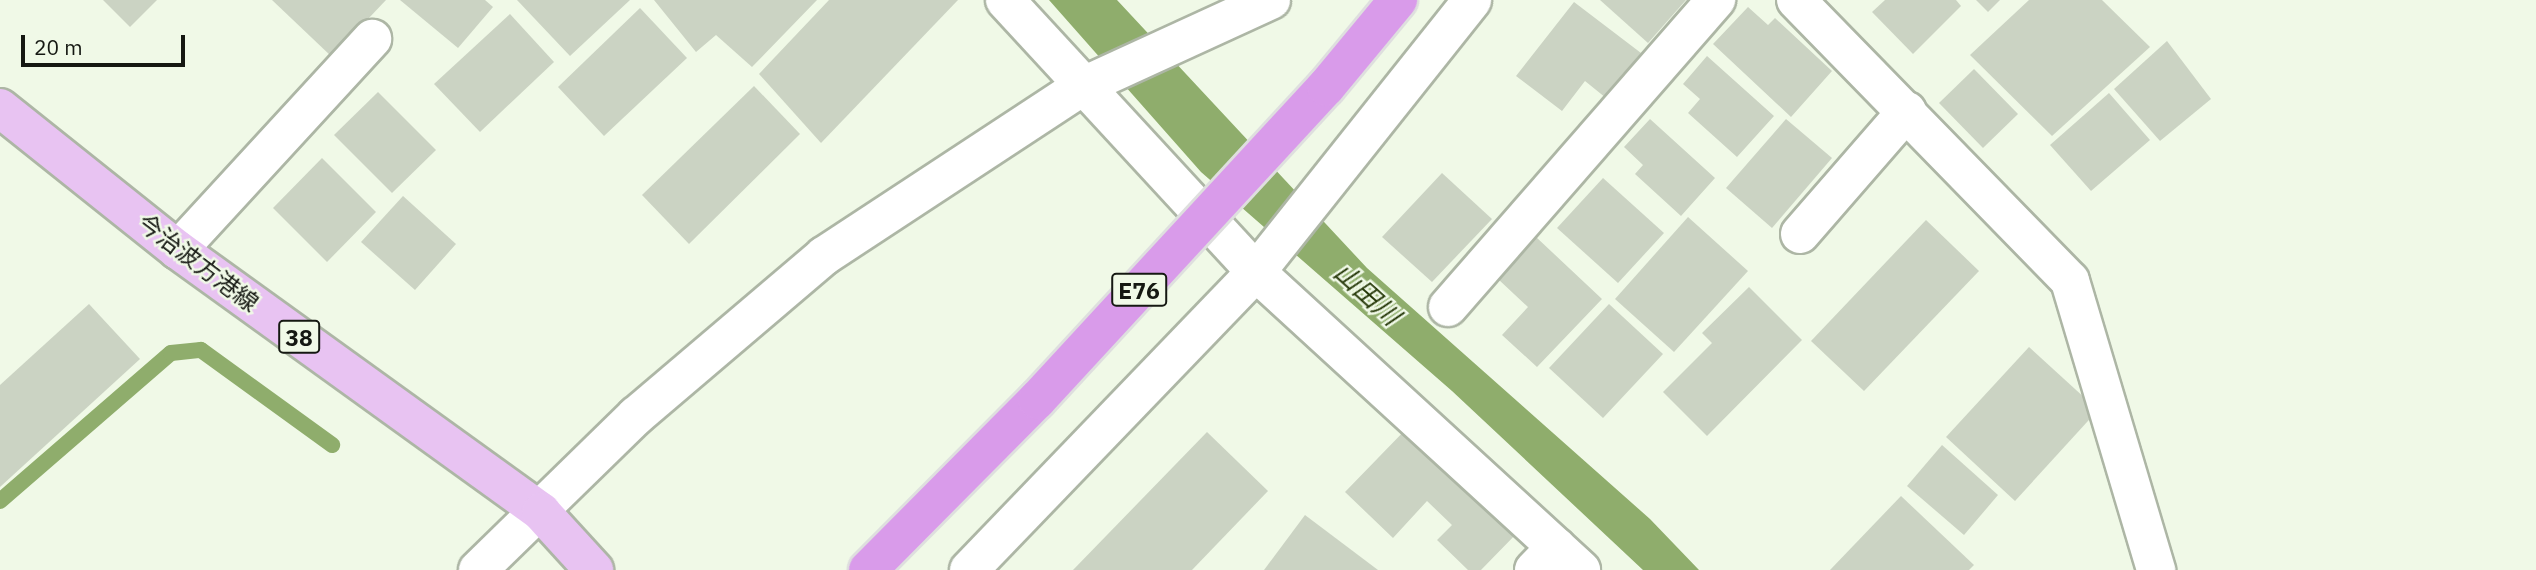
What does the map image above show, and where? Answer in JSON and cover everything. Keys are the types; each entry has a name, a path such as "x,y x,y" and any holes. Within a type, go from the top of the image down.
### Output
{"highway":[{"name":"E76","path":"868,570 1056,380 1326,87 1398,0"}],"main road":[{"name":"今治波方港線","path":"0,108 178,250 541,512 594,570"}],"street":[{"path":"1005,0 1081,88 1256,272 1557,562"},
{"path":"478,570 541,512 636,416 824,256 1081,88 1270,0"},
{"path":"969,570 1256,272 1472,0"},
{"path":"1448,307 1716,0"},
{"path":"1796,0 2070,281 2156,570"},
{"path":"178,250 372,39"},
{"path":"1800,234 1907,111"}],"water":[{"name":"山田川","path":"1049,0 1117,0 1367,268 1650,519 1699,570 1643,570 1452,391 1201,172"}],"building":[{"path":"103,0 157,0 130,27"},
{"path":"272,0 386,0 332,57"},
{"path":"400,0 485,0 493,7 458,48"},
{"path":"517,0 630,0 570,56"},
{"path":"654,0 817,0 752,67 716,35 696,52"},
{"path":"829,0 958,0 821,143 759,74"},
{"path":"1600,0 1686,0 1648,43"},
{"path":"1885,0 1956,0 1961,6 1913,54 1872,12"},
{"path":"1976,0 2000,0 1988,12"},
{"path":"2029,0 2102,0 2150,47 2052,136 1970,55"},
{"path":"1574,2 1641,53 1606,98 1585,81 1562,111 1516,76"},
{"path":"1748,7 1768,25 1775,18 1832,71 1791,117 1713,44"},
{"path":"640,8 687,58 604,136 558,87"},
{"path":"510,14 554,62 480,132 434,84"},
{"path":"2167,41 2211,99 2160,141 2114,89"},
{"path":"1707,56 1774,116 1737,157 1688,113 1700,99 1683,84"},
{"path":"1974,69 2018,114 1983,148 1939,103"},
{"path":"754,86 800,134 689,244 642,195"},
{"path":"378,92 436,150 392,193 334,135"},
{"path":"2109,93 2150,140 2091,191 2050,145"},
{"path":"1650,119 1715,178 1681,216 1635,174 1643,165 1624,147"},
{"path":"1786,119 1832,158 1772,228 1726,188"},
{"path":"322,158 376,212 327,262 273,208"},
{"path":"1442,173 1492,219 1432,282 1382,237"},
{"path":"1603,178 1664,233 1618,283 1557,228"},
{"path":"403,196 456,244 415,290 361,242"},
{"path":"1688,217 1748,271 1674,352 1615,299"},
{"path":"1926,220 1979,271 1864,391 1811,341"},
{"path":"1536,237 1602,299 1537,367 1502,335 1528,307 1498,279"},
{"path":"1749,287 1802,340 1707,436 1663,392 1712,343 1702,333"},
{"path":"89,304 140,359 0,487 0,385"},
{"path":"1609,304 1663,354 1603,418 1549,368"},
{"path":"2029,347 2098,410 2015,501 1946,437"},
{"path":"1410,425 1520,530 1481,570 1468,570 1437,540 1452,525 1427,501 1393,538 1345,492"},
{"path":"1207,432 1268,491 1192,570 1073,570"},
{"path":"1942,445 1998,495 1964,535 1907,486"},
{"path":"1901,496 1974,565 1969,570 1830,570"},
{"path":"1305,515 1378,570 1264,570"}],"waterway":[{"path":"0,501 171,353 201,350 332,445"}]}
